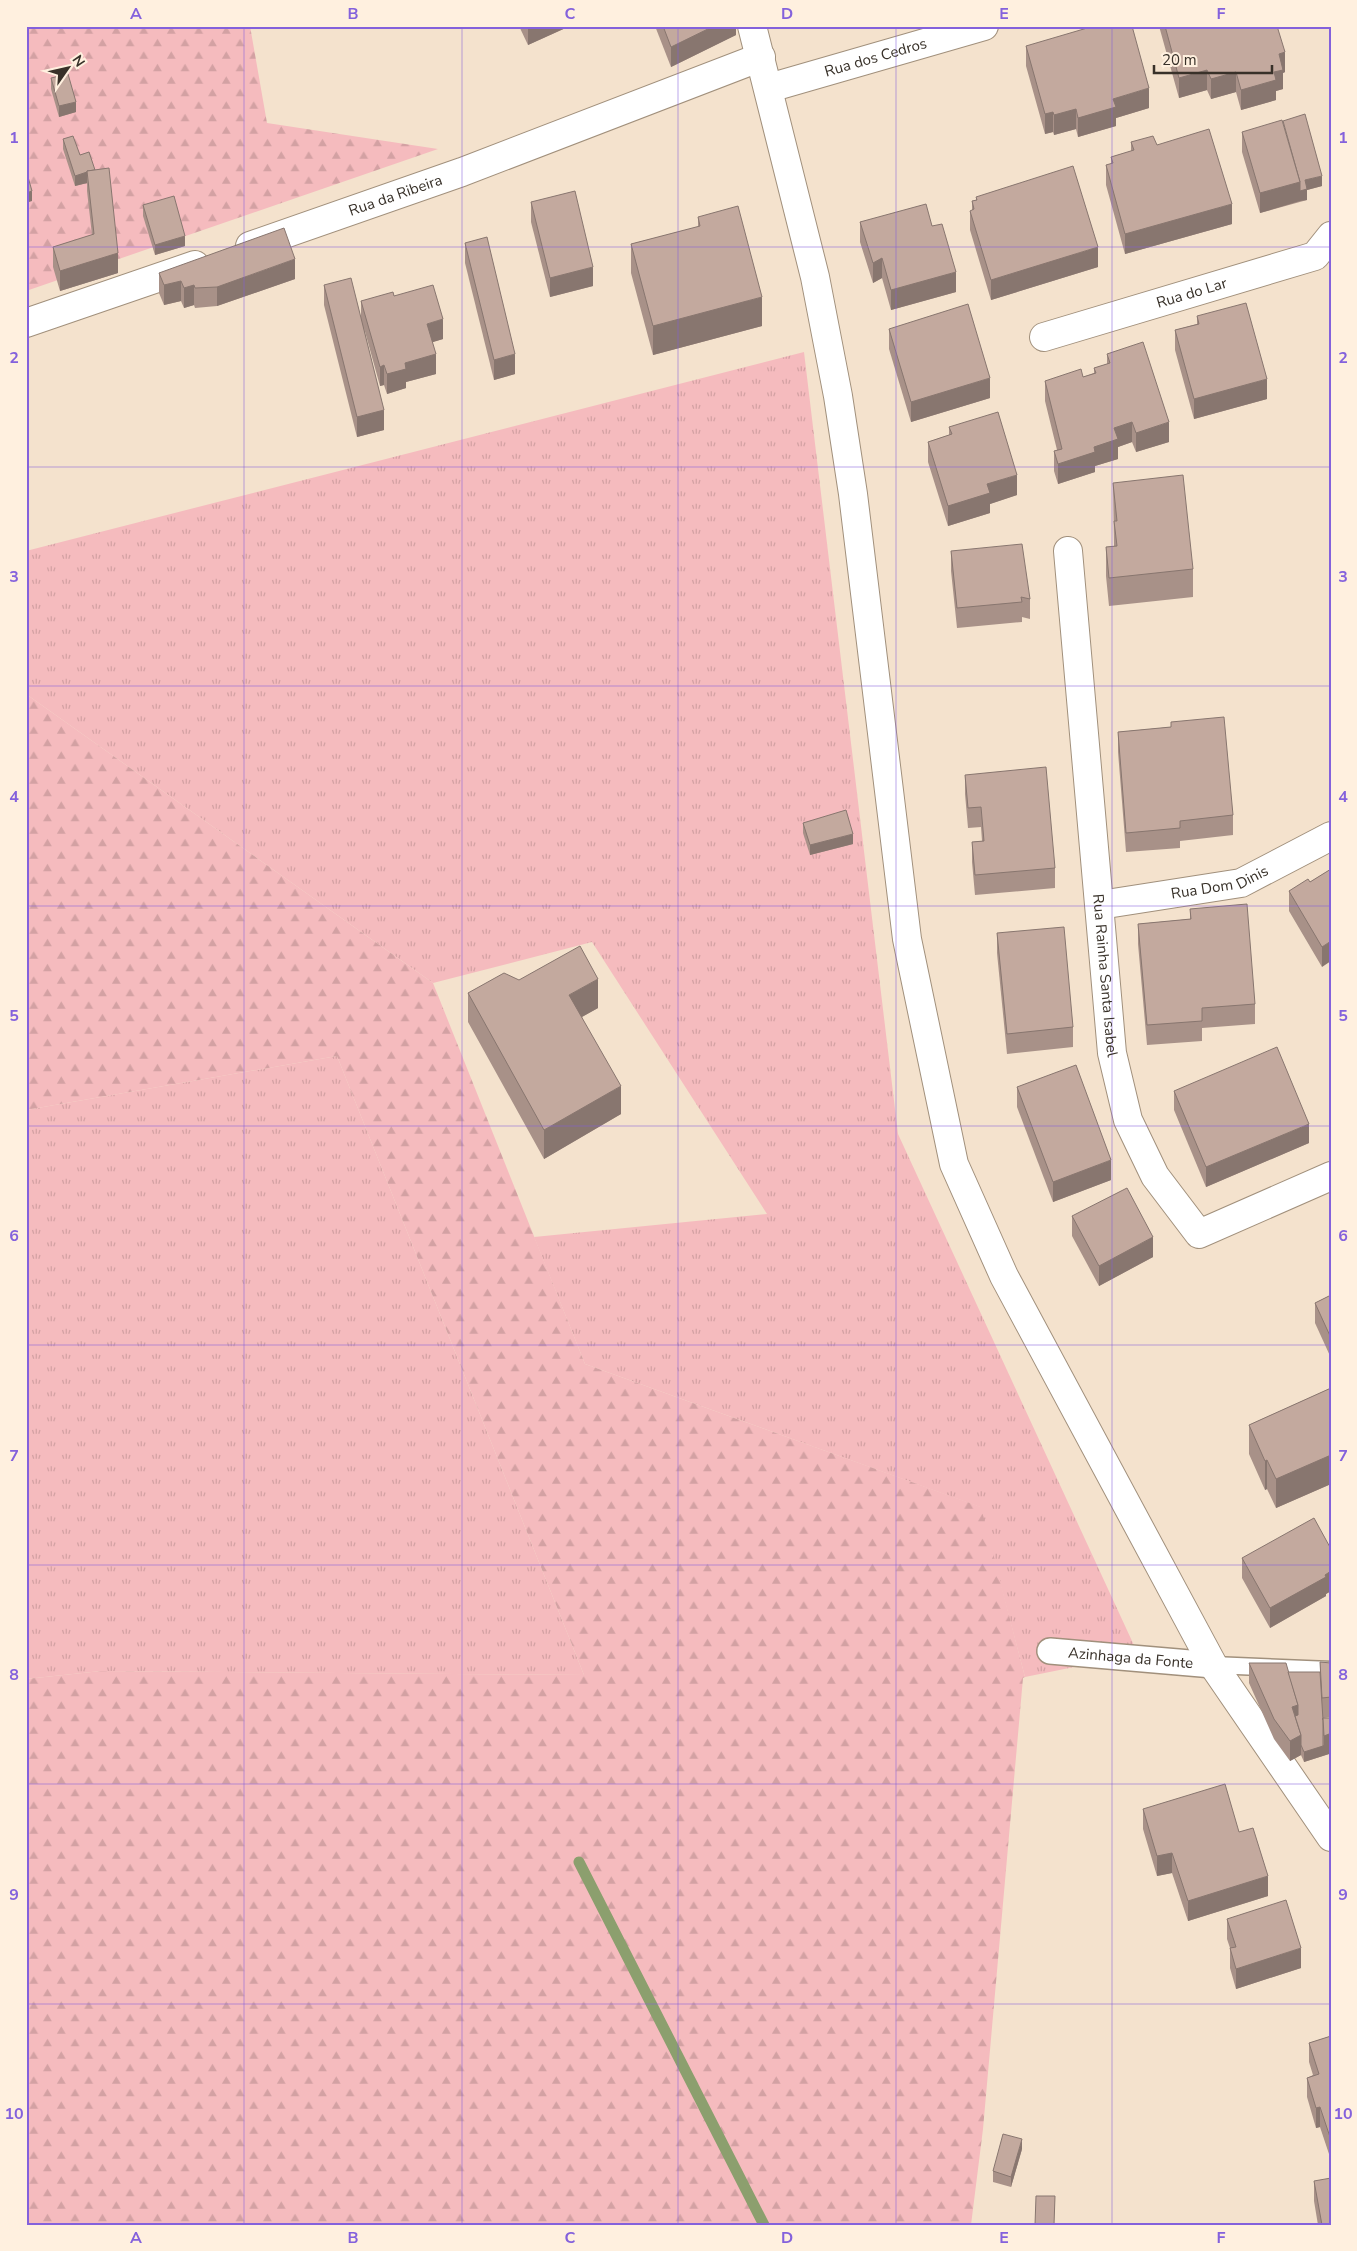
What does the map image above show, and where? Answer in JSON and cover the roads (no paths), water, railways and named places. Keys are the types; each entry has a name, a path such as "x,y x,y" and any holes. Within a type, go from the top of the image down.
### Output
{"street":[{"path":"752,26 815,278 838,396 853,494 907,939 954,1164 1004,1276 1213,1665 1331,1837"},
{"name":"Rua dos Cedros","path":"769,88 984,26"},
{"name":"Rua da Ribeira","path":"26,324 462,172 761,57"},
{"name":"Rua do Lar","path":"1044,337 1315,256 1331,236"},
{"name":"Rua Rainha Santa Isabel","path":"1068,551 1112,1053 1128,1120 1155,1176 1198,1234 1331,1176"},
{"name":"Rua Dom Dinis","path":"1100,905 1242,883 1331,836"},
{"name":"Azinhaga da Fonte","path":"1050,1651 1213,1665"}],"lane":[{"path":"1213,1665 1331,1670"}],"waterway":[{"path":"579,1862 764,2225"}]}
